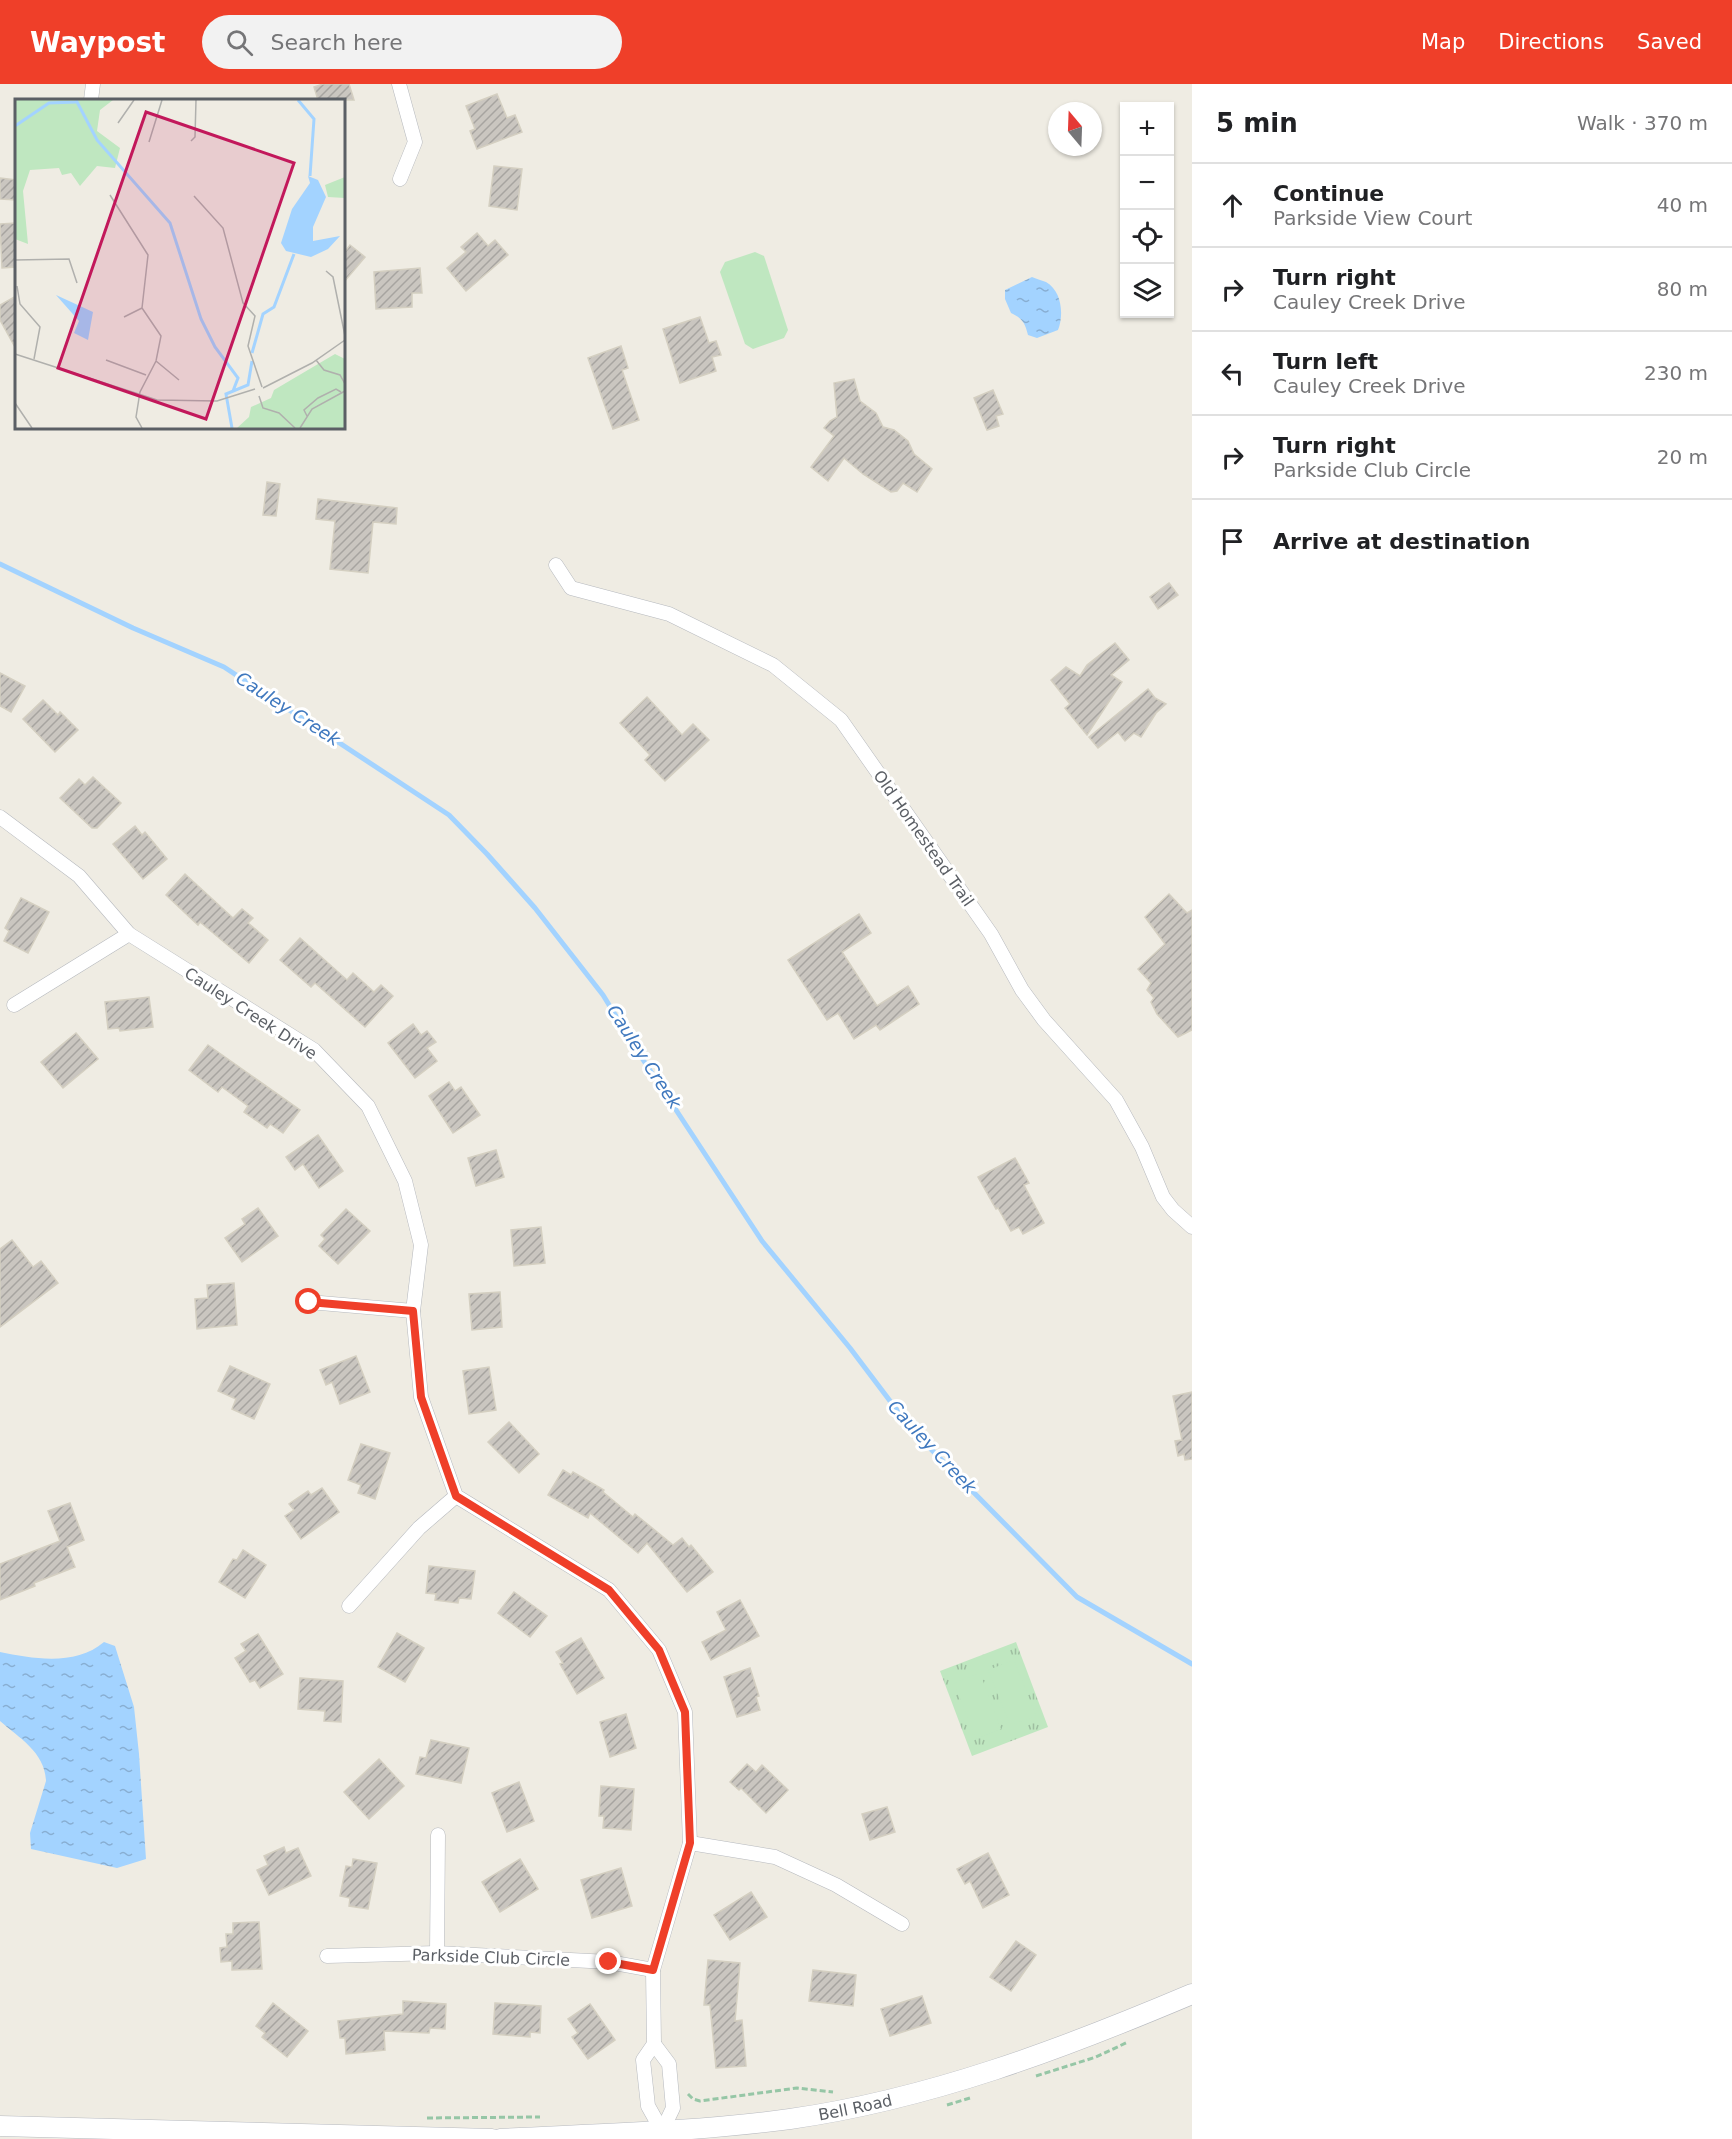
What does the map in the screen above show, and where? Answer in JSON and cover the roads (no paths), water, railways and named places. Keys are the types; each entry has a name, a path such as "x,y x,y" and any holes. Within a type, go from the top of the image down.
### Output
{"street":[{"path":"91,99 93,84"},
{"path":"399,84 415,142 400,179"},
{"name":"Old Homestead Trail","path":"556,566 571,588 669,614 773,665 842,720 991,934 1022,990 1044,1020 1116,1100 1142,1146 1163,1197 1173,1210 1192,1227"},
{"name":"Cauley Creek Drive","path":"0,817 79,876 129,934 314,1050 368,1106 405,1181 421,1245 413,1311 421,1397 456,1496"},
{"path":"14,1005 129,934"},
{"path":"309,1302 413,1311"},
{"path":"349,1606 419,1528 456,1496 609,1590 659,1650 685,1712 690,1843 653,1970 654,2044 643,2060 648,2106 662,2135"},
{"path":"436,1953 438,1835"},
{"path":"690,1843 775,1857 837,1885 902,1924"},
{"name":"Parkside Club Circle","path":"327,1956 436,1953 609,1962 653,1970"},
{"name":"Bell Road","path":"500,2139 662,2135 790,2119 893,2099 1011,2066 1103,2032 1192,1994"},
{"path":"654,2044 669,2064 673,2108 662,2135"},
{"path":"0,2126 492,2139"}],"water":[{"path":"1032,277 1051,286 1058,297 1061,311 1058,330 1037,338 1028,335 1023,321 1011,313 1005,299 1005,290"},
{"path":"104,1642 115,1646 134,1707 146,1859 117,1868 31,1849 30,1833 46,1781 45,1771 30,1746 0,1721 0,1652 27,1657 68,1658 93,1650"}],"waterway":[{"name":"Cauley Creek","path":"0,564 133,628 224,667 449,815 535,908 603,995 762,1241 850,1348 912,1430 1077,1597 1192,1664"}]}
